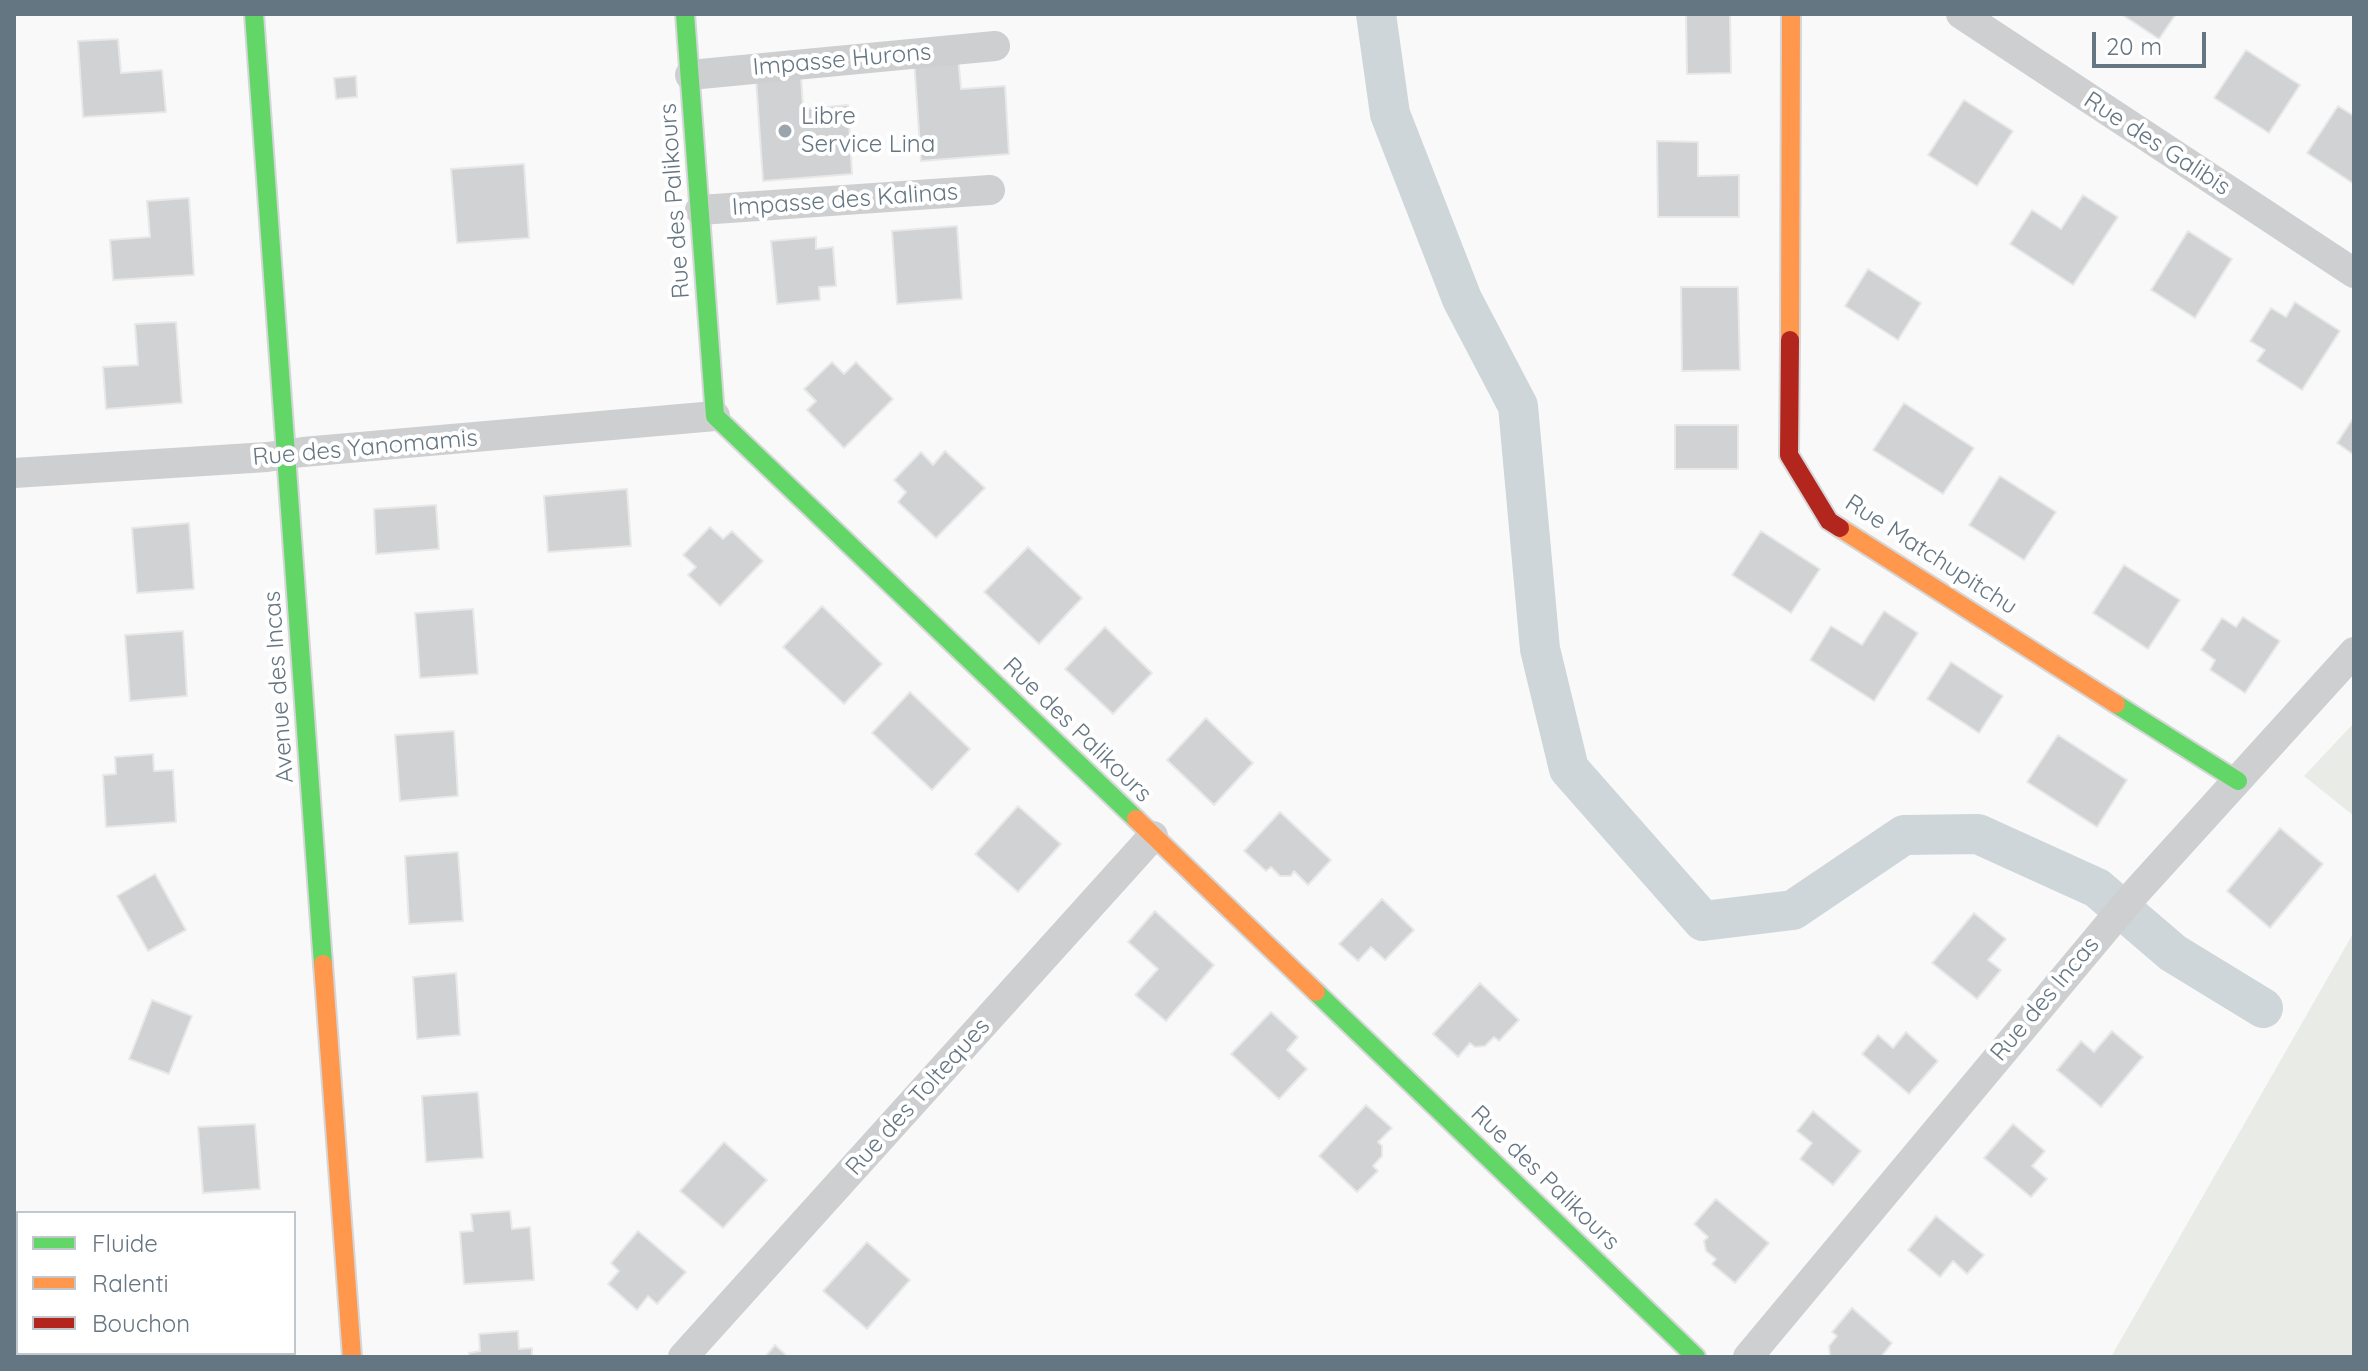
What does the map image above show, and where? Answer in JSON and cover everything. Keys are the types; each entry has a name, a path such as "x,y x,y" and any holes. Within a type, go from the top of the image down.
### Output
{"street":[{"name":"Avenue des Incas","path":"254,14 352,1357"},
{"name":"Rue des Palikours","path":"685,14 715,416 1696,1357"},
{"name":"Rue Matchupitchu","path":"1791,14 1789,455 1829,521 2238,781"},
{"name":"Rue des Galibis","path":"1961,14 2354,273"},
{"name":"Impasse Hurons","path":"690,75 995,46"},
{"name":"Impasse des Kalinas","path":"700,210 990,190"},
{"name":"Rue des Yanomamis","path":"14,473 286,455 715,416"},
{"name":"Rue des Incas","path":"1748,1357 2107,926 2354,652"},
{"name":"Rue des Tolteques","path":"683,1357 1153,836"}],"shaded area":[{"path":"2354,723 2354,816 2304,776"},
{"path":"2354,932 2354,1357 2111,1357"}],"building":[{"path":"1686,14 1730,14 1731,73 1687,74"},
{"path":"2121,14 2176,14 2159,39"},
{"path":"118,39 121,73 162,70 166,112 83,117 78,41"},
{"path":"2246,50 2300,85 2269,133 2214,98"},
{"path":"958,56 961,89 1005,86 1009,154 921,161 914,60"},
{"path":"356,76 357,97 336,99 334,78"},
{"path":"801,76 803,109 848,105 852,174 763,181 756,79"},
{"path":"1964,100 2013,131 1977,186 1928,155"},
{"path":"2338,106 2354,116 2354,184 2307,153"},
{"path":"1657,141 1698,142 1698,176 1739,175 1739,217 1658,217"},
{"path":"524,164 529,238 457,243 451,169"},
{"path":"2083,195 2118,217 2073,285 2010,244 2032,210 2061,229"},
{"path":"189,198 194,275 113,280 110,240 150,237 147,201"},
{"path":"957,226 962,299 897,304 892,231"},
{"path":"2188,231 2232,259 2195,318 2151,290"},
{"path":"816,237 816,249 833,247 836,286 819,287 820,300 777,304 771,241"},
{"path":"1868,269 1921,303 1898,340 1845,306"},
{"path":"1681,287 1738,287 1740,370 1682,371"},
{"path":"2295,302 2340,331 2302,390 2257,361 2265,350 2250,341 2271,308 2286,317"},
{"path":"176,322 182,403 106,409 103,367 138,365 135,324"},
{"path":"832,362 844,374 856,362 893,399 844,448 807,410 816,401 804,389"},
{"path":"1904,403 1974,448 1943,494 1873,450"},
{"path":"2354,417 2354,455 2337,443"},
{"path":"1675,425 1738,425 1738,469 1675,469"},
{"path":"945,451 985,488 936,538 898,502 906,492 894,480 921,452 933,465"},
{"path":"2000,476 2056,512 2024,560 1969,525"},
{"path":"627,489 631,546 548,552 544,496"},
{"path":"436,505 439,549 376,554 374,509"},
{"path":"189,523 194,589 137,593 132,528"},
{"path":"710,527 723,539 732,531 763,561 720,606 688,575 696,567 683,555"},
{"path":"1761,531 1820,569 1791,613 1732,575"},
{"path":"1028,547 1082,598 1039,644 984,592"},
{"path":"2124,565 2180,600 2148,649 2093,613"},
{"path":"822,606 882,664 844,704 783,647"},
{"path":"473,609 478,674 420,678 415,613"},
{"path":"1884,611 1918,633 1874,701 1810,660 1831,626 1862,645"},
{"path":"2243,617 2280,641 2245,693 2210,670 2215,660 2201,650 2222,618 2236,627"},
{"path":"1105,627 1152,673 1113,714 1065,669"},
{"path":"183,631 187,696 130,701 125,635"},
{"path":"1951,662 2003,696 1979,733 1927,699"},
{"path":"910,692 970,749 932,790 872,733"},
{"path":"1206,718 1253,763 1214,805 1167,760"},
{"path":"454,731 458,796 400,801 395,735"},
{"path":"2058,735 2127,780 2097,827 2027,782"},
{"path":"153,754 154,771 173,770 176,822 106,827 103,775 116,774 115,757"},
{"path":"1018,806 1061,844 1018,892 975,854"},
{"path":"1280,812 1331,860 1308,885 1294,871 1291,876 1280,876 1271,867 1266,871 1244,851"},
{"path":"2280,828 2323,864 2270,928 2227,891"},
{"path":"458,852 463,921 409,924 405,856"},
{"path":"155,874 186,930 148,951 117,896"},
{"path":"1382,899 1414,930 1385,960 1371,947 1358,961 1339,944"},
{"path":"1155,911 1214,965 1166,1021 1135,995 1158,969 1128,942"},
{"path":"1974,913 2006,939 1988,960 2001,970 1977,999 1932,963"},
{"path":"456,973 460,1035 417,1039 413,977"},
{"path":"1480,983 1519,1020 1499,1041 1494,1037 1485,1046 1475,1047 1470,1043 1458,1057 1433,1034"},
{"path":"152,1000 192,1016 169,1074 129,1059"},
{"path":"1271,1012 1298,1037 1287,1050 1307,1069 1279,1099 1231,1054"},
{"path":"2112,1031 2143,1057 2101,1107 2057,1070 2081,1041 2094,1052"},
{"path":"1906,1032 1938,1061 1909,1094 1862,1054 1878,1035 1893,1048"},
{"path":"478,1092 483,1158 426,1162 422,1096"},
{"path":"1366,1105 1392,1128 1378,1142 1382,1146 1382,1156 1373,1166 1378,1171 1357,1192 1319,1156"},
{"path":"1813,1111 1861,1151 1833,1185 1800,1159 1812,1143 1797,1131"},
{"path":"255,1124 260,1189 203,1193 198,1127"},
{"path":"2013,1124 2045,1151 2032,1166 2047,1179 2031,1197 1984,1158"},
{"path":"724,1142 767,1180 723,1228 680,1191"},
{"path":"1716,1199 1769,1243 1735,1283 1712,1264 1716,1259 1706,1251 1704,1241 1708,1237 1694,1224"},
{"path":"510,1211 512,1229 530,1227 534,1280 464,1284 460,1232 473,1231 471,1214"},
{"path":"1936,1216 1984,1255 1967,1274 1953,1261 1940,1277 1908,1250"},
{"path":"638,1231 686,1272 657,1304 648,1296 637,1310 608,1284 619,1271 611,1263"},
{"path":"867,1242 910,1280 867,1329 823,1291"},
{"path":"14,1263 16,1314 14,1315"},
{"path":"1852,1308 1892,1343 1881,1357 1830,1356 1829,1346 1837,1336 1832,1332"},
{"path":"518,1331 519,1349 532,1348 532,1357 469,1357 469,1353 480,1351 479,1334"},
{"path":"775,1345 788,1357 765,1357"}],"waterway":[{"path":"1376,14 1390,114 1462,299 1518,406 1540,649 1569,769 1703,921 1793,910 1904,835 1978,834 2097,888 2173,953 2263,1008"}],"traffic: fast":[{"path":"254,14 323,964"},
{"path":"685,14 715,416 1136,819"},
{"path":"2116,704 2238,781"},
{"path":"1316,992 1696,1357"}],"traffic: slow":[{"path":"1790,340 1791,14"},
{"path":"1840,528 2116,704"},
{"path":"1136,819 1316,992"},
{"path":"323,964 352,1357"}],"traffic: jam":[{"path":"1790,340 1789,455 1829,521 1840,528"}],"place":[{"name":"Libre Service Lina","path":"785,131"}]}
